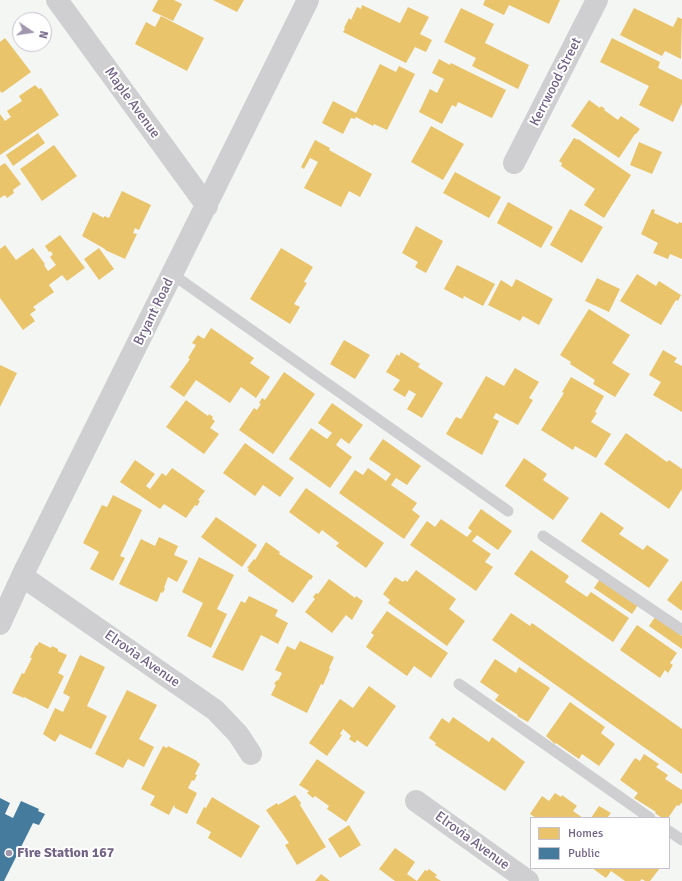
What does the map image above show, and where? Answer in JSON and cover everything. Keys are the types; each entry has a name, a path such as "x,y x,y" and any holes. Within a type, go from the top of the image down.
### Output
{"street":[{"name":"Maple Avenue","path":"57,0 206,206"},
{"name":"Bryant Road","path":"0,624 22,576 308,0"},
{"name":"Kerrwood Street","path":"514,163 597,0"},
{"name":"Elrovia Avenue","path":"22,576 215,710 238,734 251,754"},
{"name":"Elrovia Avenue","path":"416,801 528,881"}],"lane":[{"path":"172,274 508,512"},
{"path":"543,536 682,630"},
{"path":"459,684 649,817"},
{"path":"670,832 682,840"}],"building: Homes":[{"path":"158,0 174,0 182,4 173,21 152,11"},
{"path":"213,0 244,0 237,12"},
{"path":"485,0 560,0 549,24 509,5 504,15 483,5"},
{"path":"362,5 400,23 408,7 429,17 420,34 432,40 426,52 415,47 406,63 343,32 349,18 351,20 357,7 361,9"},
{"path":"461,8 494,24 485,43 529,65 518,89 472,66 476,58 444,42"},
{"path":"634,8 673,27 678,17 682,19 681,59 665,51 662,56 620,35"},
{"path":"161,16 204,38 187,71 135,44 146,22 155,27"},
{"path":"5,38 12,47 12,52 16,52 31,72 2,93 0,91 0,42"},
{"path":"612,38 660,62 658,68 682,80 682,103 673,122 639,105 649,86 600,62"},
{"path":"439,59 450,65 451,63 506,90 492,118 458,102 456,107 452,105 442,124 419,112 430,89 437,93 444,79 432,73"},
{"path":"380,64 396,72 399,66 415,74 387,130 374,124 373,126 356,117 355,119 351,118 343,134 322,123 333,101 356,113"},
{"path":"35,85 39,89 41,88 59,115 0,155 0,114 5,121 11,117 7,111 22,101 19,96"},
{"path":"589,100 600,108 601,106 618,120 621,116 640,129 619,158 571,126"},
{"path":"431,126 464,144 443,180 411,162"},
{"path":"38,133 45,143 13,166 6,155"},
{"path":"574,138 578,139 631,175 604,218 584,205 595,189 561,166 562,163 559,161"},
{"path":"315,140 330,148 329,150 372,174 360,197 349,191 341,207 304,188 318,162 310,158 304,169 301,167"},
{"path":"639,142 662,152 652,174 630,165"},
{"path":"54,145 77,176 42,201 20,169"},
{"path":"5,163 21,184 13,190 14,193 7,198 5,195 0,198 0,166"},
{"path":"455,172 501,197 489,218 443,193"},
{"path":"122,191 151,205 139,230 135,228 133,233 137,234 125,259 105,250 82,236 93,212 104,218 104,216 109,218"},
{"path":"508,202 553,227 541,248 497,223"},
{"path":"570,209 603,227 582,263 550,245"},
{"path":"652,209 655,210 654,213 678,224 679,222 682,223 682,259 670,254 668,259 653,253 658,243 641,234"},
{"path":"416,226 443,241 426,273 415,267 418,262 402,253"},
{"path":"60,235 85,268 67,281 62,275 49,285 54,292 33,307 36,310 30,314 35,321 23,330 0,298 0,249 5,245 16,260 33,248 45,264 44,265 48,271 56,265 50,257 53,254 50,251 49,252 45,246"},
{"path":"99,248 114,269 99,280 84,259"},
{"path":"281,248 313,267 304,282 307,283 294,304 300,307 290,324 250,299"},
{"path":"457,265 495,284 483,306 464,296 463,299 444,289"},
{"path":"637,274 656,286 659,281 681,295 678,301 676,300 661,325 620,301"},
{"path":"597,278 620,289 609,312 585,301"},
{"path":"516,279 553,299 539,325 523,316 520,321 488,305 501,280 512,287"},
{"path":"589,309 630,335 612,363 630,374 615,397 593,384 595,380 570,364 571,362 560,355"},
{"path":"211,328 254,358 250,363 270,377 256,398 241,387 230,403 196,380 184,397 170,387 190,359 188,358 196,345 192,343 198,335 204,339"},
{"path":"344,340 370,355 355,379 330,364"},
{"path":"663,350 677,358 674,362 682,366 682,412 653,395 661,382 649,375"},
{"path":"401,352 420,364 418,367 443,383 422,418 407,409 416,394 409,390 405,397 393,390 400,380 386,372 397,354 399,356"},
{"path":"0,365 17,373 0,407"},
{"path":"515,368 539,382 529,398 533,400 518,425 496,413 493,418 499,421 482,455 446,434 456,417 461,419 486,376 504,386"},
{"path":"284,372 315,394 273,454 239,430 254,408 257,410 261,404 259,403 262,398 265,400"},
{"path":"571,377 604,396 595,412 597,413 591,422 611,434 596,458 575,446 573,450 541,430 564,393 562,392"},
{"path":"186,400 208,416 209,414 215,421 210,428 219,434 204,454 166,427"},
{"path":"332,403 363,425 349,444 341,438 336,445 352,457 330,488 289,459 311,428 327,439 332,433 318,423"},
{"path":"626,433 667,462 669,460 682,469 682,489 669,509 604,464"},
{"path":"383,439 421,466 407,485 396,478 391,485 417,503 412,510 420,516 404,539 339,493 355,470 363,475 368,468 386,481 391,474 369,459"},
{"path":"245,443 294,478 280,497 263,485 255,496 223,473"},
{"path":"524,458 547,474 543,480 569,498 553,520 505,486"},
{"path":"135,460 155,474 146,486 150,489 162,473 166,476 172,468 205,491 198,500 200,501 197,506 195,505 186,518 164,504 160,509 120,482"},
{"path":"306,488 384,543 366,568 336,546 339,543 322,530 319,534 289,512"},
{"path":"113,495 142,510 120,556 125,558 113,581 90,569 99,552 83,543 102,505 107,507"},
{"path":"481,509 512,531 498,550 477,535 472,541 491,554 485,562 493,567 476,591 410,545 427,521 435,527 441,519 467,537 472,531 468,528"},
{"path":"601,512 624,528 619,534 643,550 647,545 669,560 649,588 581,541"},
{"path":"216,517 257,545 242,567 201,537"},
{"path":"159,537 178,546 174,555 188,561 177,582 168,577 163,593 161,592 157,602 119,584 141,539 155,546"},
{"path":"266,542 280,552 279,554 313,576 293,603 248,571 249,569 247,568 254,559 255,560"},
{"path":"531,550 569,576 565,582 587,597 591,592 629,618 613,642 514,574"},
{"path":"199,557 234,575 217,609 227,614 211,648 187,636 203,603 182,592"},
{"path":"416,570 456,599 449,609 465,621 447,646 388,603 390,600 383,594 395,577 403,582 405,580 407,582"},
{"path":"329,579 355,598 356,596 363,601 352,620 346,615 332,633 305,612 315,599 313,597 316,593 318,594"},
{"path":"600,579 638,605 632,614 594,588"},
{"path":"682,580 682,611 667,600"},
{"path":"249,596 278,610 275,616 288,623 278,644 261,635 243,671 212,657 241,601 245,603"},
{"path":"387,611 448,653 431,678 414,666 407,676 366,647 374,635 371,633"},
{"path":"511,613 530,626 532,623 682,729 682,774 492,640"},
{"path":"655,617 682,636 682,649 649,626"},
{"path":"637,625 677,653 670,663 673,665 668,673 665,670 660,678 620,650"},
{"path":"300,641 334,657 323,685 321,684 307,713 271,695 276,685 274,684 277,680 278,681 282,673 275,670 287,646 295,650"},
{"path":"39,642 51,648 52,646 58,649 58,651 67,655 58,673 64,676 48,709 24,697 12,693 22,673 24,674 32,658 30,658 36,645 37,646"},
{"path":"80,655 105,667 87,706 107,716 91,749 60,734 55,742 43,734 55,708 63,712 70,697 63,693"},
{"path":"495,659 516,673 519,667 550,688 528,722 495,700 499,695 480,682"},
{"path":"369,686 396,706 367,747 357,740 355,743 349,739 351,736 343,729 340,734 342,735 327,756 309,743 340,699 353,708"},
{"path":"127,690 157,705 139,739 154,747 144,767 128,759 123,768 95,754"},
{"path":"570,702 605,727 601,733 615,744 599,766 582,754 579,759 556,743 555,744 546,736"},
{"path":"453,717 489,742 492,737 525,762 505,791 435,745 436,743 429,738 442,718 449,723"},
{"path":"163,746 167,748 168,746 200,764 195,774 197,775 194,781 192,780 188,788 197,793 187,814 175,808 174,805 169,815 150,805 155,796 141,789"},
{"path":"644,754 659,764 656,767 668,775 665,779 682,790 682,802 679,806 677,805 669,817 661,817 655,813 656,812 634,798 638,793 620,780 635,758 640,761"},
{"path":"317,759 365,792 346,822 327,809 329,806 315,796 313,798 307,793 309,791 299,785"},
{"path":"555,793 561,797 562,795 577,806 573,811 582,817 534,817 530,814 542,796 549,801"},
{"path":"295,795 326,847 297,865 285,845 289,843 266,810"},
{"path":"212,797 260,826 241,858 208,838 211,832 196,823 204,807 206,808"},
{"path":"599,806 611,813 608,817 592,817"},
{"path":"349,825 361,845 340,858 328,839"},
{"path":"395,848 415,862 407,874 417,881 395,881 379,869"},
{"path":"429,869 437,875 435,877 441,881 417,881 425,870 427,871"},
{"path":"593,869 659,869 650,881 645,881 642,879 640,881 625,881 611,871 606,878"},
{"path":"321,874 330,881 315,881"}],"building: Public":[{"name":"Fire Station 167","path":"0,798 10,803 5,814 13,818 21,801 39,809 38,811 45,814 39,825 33,823 4,881 0,881"}],"place":[{"name":"Fire Station 167","path":"9,853"}]}
